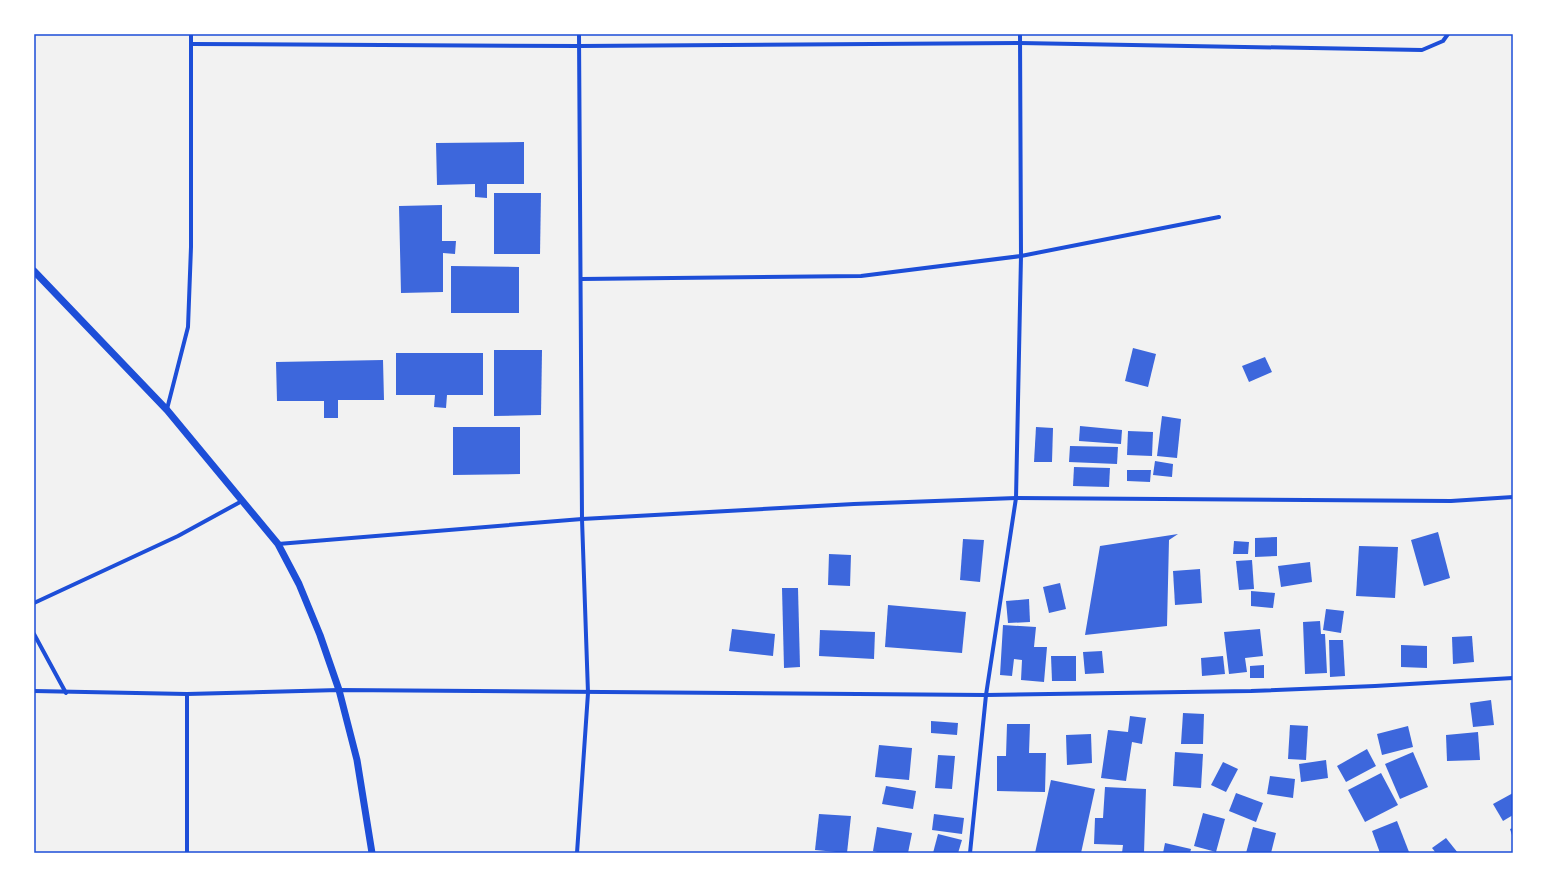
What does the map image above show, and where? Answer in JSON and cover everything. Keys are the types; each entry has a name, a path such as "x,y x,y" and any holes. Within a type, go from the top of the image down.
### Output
{"street":[{"path":"167,410 188,327 191,247 191,34"},
{"path":"577,853 588,693 582,519 579,34"},
{"path":"970,853 986,695 1016,498 1020,256 1020,34"},
{"path":"191,44 579,46 1020,43 1422,50 1443,41 1448,34"},
{"path":"581,279 861,276 1020,256 1219,217"},
{"path":"34,271 167,410 278,544 299,584 320,635 339,690 357,760 372,853"},
{"path":"278,544 582,519 854,504 1016,498 1451,501 1513,497"},
{"path":"34,603 178,536 242,501"},
{"path":"34,634 66,693"},
{"path":"34,691 66,693 187,694 339,690 986,695 1251,691 1513,678"},
{"path":"187,694 187,853"}],"building":[{"path":"524,142 524,184 487,184 487,198 475,197 475,184 437,185 436,143"},
{"path":"494,193 541,193 540,254 494,254"},
{"path":"442,205 442,241 456,241 455,254 443,253 443,292 401,293 399,206"},
{"path":"451,266 519,267 519,313 451,313"},
{"path":"1133,348 1156,354 1148,387 1125,381"},
{"path":"494,350 542,350 541,415 494,416"},
{"path":"396,353 483,353 483,395 447,395 446,408 434,407 435,395 396,395"},
{"path":"1265,357 1272,372 1249,382 1242,366"},
{"path":"383,360 384,400 338,400 338,418 324,418 324,401 277,401 276,362"},
{"path":"1162,416 1181,419 1177,458 1157,456"},
{"path":"1080,426 1122,430 1121,444 1079,441"},
{"path":"453,427 520,427 520,474 453,475"},
{"path":"1036,427 1053,428 1052,462 1034,462"},
{"path":"1128,431 1153,432 1152,456 1127,455"},
{"path":"1070,446 1118,447 1117,464 1069,462"},
{"path":"1155,461 1173,464 1172,477 1153,475"},
{"path":"1074,467 1110,468 1109,487 1073,486"},
{"path":"1127,470 1151,470 1150,482 1127,481"},
{"path":"1438,532 1450,578 1424,586 1411,540"},
{"path":"1178,534 1169,540 1167,626 1085,635 1100,546"},
{"path":"1277,537 1277,556 1255,557 1255,538"},
{"path":"963,539 984,540 980,582 960,580"},
{"path":"1234,541 1249,542 1248,554 1233,554"},
{"path":"1359,546 1398,547 1395,598 1356,596"},
{"path":"829,554 851,555 850,586 828,585"},
{"path":"1252,560 1254,589 1239,590 1236,561"},
{"path":"1310,562 1312,582 1281,587 1278,566"},
{"path":"1200,569 1202,603 1175,605 1173,571"},
{"path":"1060,583 1066,609 1049,613 1043,587"},
{"path":"782,588 798,588 800,667 784,668"},
{"path":"1251,591 1275,593 1273,608 1251,606"},
{"path":"1029,599 1030,622 1008,623 1006,601"},
{"path":"888,605 966,612 962,653 885,647"},
{"path":"1326,609 1344,611 1341,633 1323,630"},
{"path":"1320,621 1321,634 1325,634 1327,673 1305,674 1303,622"},
{"path":"1003,625 1036,627 1034,647 1047,647 1044,682 1021,680 1022,660 1014,659 1012,676 1000,675"},
{"path":"732,629 775,634 773,656 729,651"},
{"path":"1260,629 1263,656 1245,658 1247,672 1229,674 1224,632"},
{"path":"820,630 875,632 874,659 819,656"},
{"path":"1472,636 1474,662 1453,664 1452,637"},
{"path":"1329,640 1343,640 1345,676 1330,677"},
{"path":"1401,645 1427,646 1427,668 1401,667"},
{"path":"1102,651 1104,673 1085,674 1083,652"},
{"path":"1051,656 1076,656 1076,681 1052,681"},
{"path":"1223,656 1225,674 1202,676 1201,658"},
{"path":"1264,665 1264,678 1250,678 1250,666"},
{"path":"1491,700 1494,725 1473,727 1470,703"},
{"path":"1183,713 1204,714 1203,744 1181,744"},
{"path":"1130,716 1146,718 1142,744 1132,742 1126,781 1101,778 1108,730 1128,732"},
{"path":"931,721 958,723 957,735 931,733"},
{"path":"1007,724 1030,724 1029,753 1046,753 1045,792 997,791 997,756 1006,756"},
{"path":"1290,725 1308,726 1306,760 1288,759"},
{"path":"1408,726 1413,747 1382,755 1377,734"},
{"path":"1478,732 1480,760 1447,761 1446,735"},
{"path":"1091,734 1092,763 1067,765 1066,735"},
{"path":"879,745 912,748 909,780 875,777"},
{"path":"1367,749 1376,766 1346,782 1337,766"},
{"path":"1175,752 1203,754 1201,788 1173,786"},
{"path":"1413,752 1428,787 1400,799 1385,764"},
{"path":"938,755 955,756 952,789 935,788"},
{"path":"1326,760 1328,778 1301,782 1299,764"},
{"path":"1223,762 1238,769 1226,792 1211,785"},
{"path":"1381,773 1398,805 1365,822 1348,790"},
{"path":"1270,776 1295,779 1293,798 1267,794"},
{"path":"1051,780 1095,789 1081,853 1035,853"},
{"path":"886,786 916,791 913,809 882,804"},
{"path":"1105,787 1146,789 1144,853 1122,853 1123,845 1094,844 1095,818 1103,818"},
{"path":"1236,793 1263,803 1256,822 1229,811"},
{"path":"1513,793 1513,815 1503,821 1493,804"},
{"path":"1203,813 1225,819 1216,852 1194,846"},
{"path":"819,814 851,816 847,853 815,850"},
{"path":"934,814 964,818 962,834 932,830"},
{"path":"1397,821 1409,852 1380,853 1372,831"},
{"path":"877,827 912,833 908,853 882,853 873,851"},
{"path":"1253,827 1276,833 1271,853 1246,853"},
{"path":"1513,828 1513,838 1510,829"},
{"path":"938,834 962,840 958,853 933,853"},
{"path":"1446,838 1458,853 1436,853 1432,848"},
{"path":"1165,843 1191,849 1190,853 1163,853"}]}
